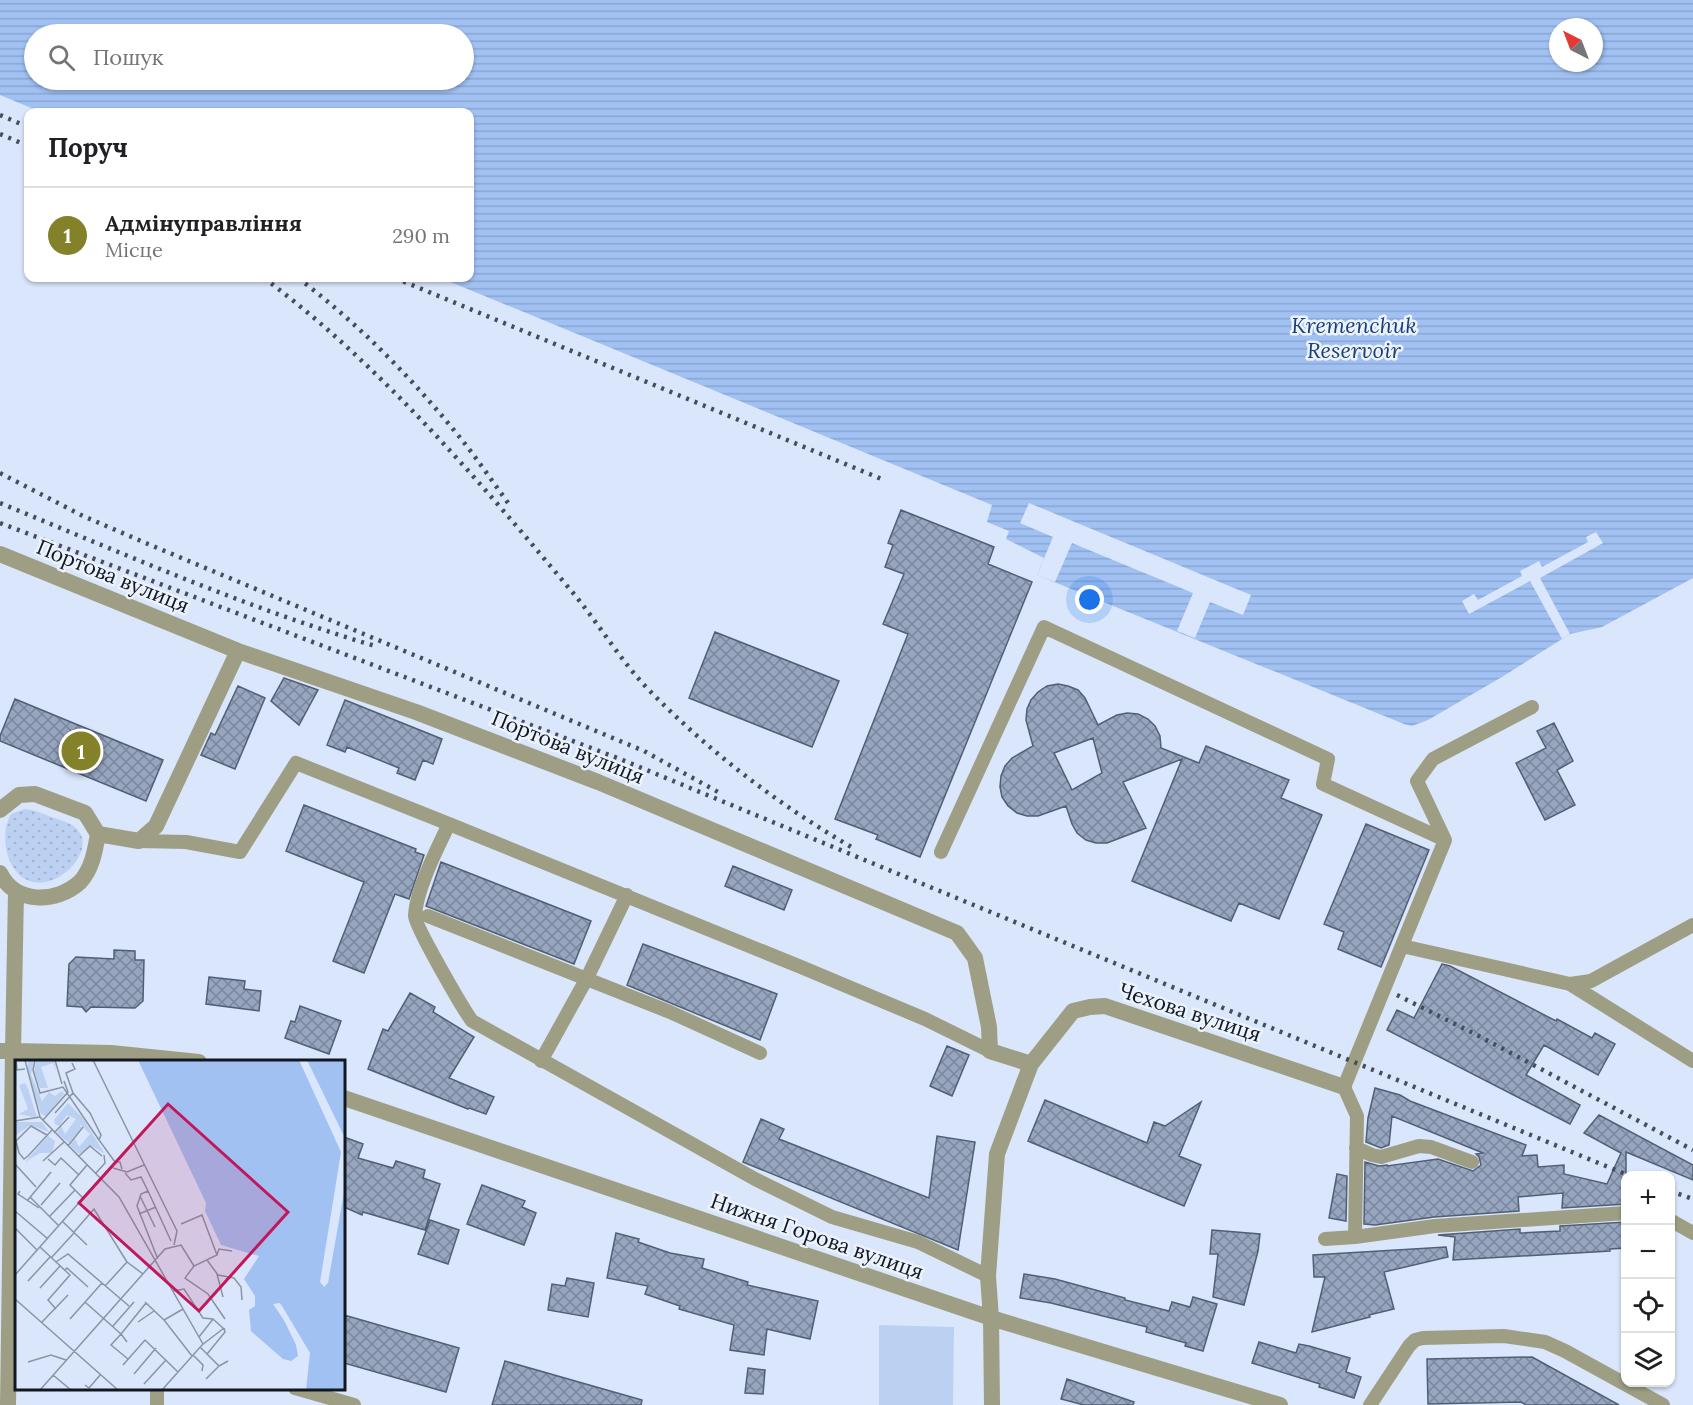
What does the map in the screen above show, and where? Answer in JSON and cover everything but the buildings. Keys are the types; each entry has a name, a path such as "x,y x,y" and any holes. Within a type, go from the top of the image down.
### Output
{"street":[{"name":"Портова вулиця","path":"0,554 238,651 416,712 598,782 957,933 975,958 989,1027 990,1051"},
{"path":"98,834 139,841 156,826 238,651"},
{"path":"0,810 19,795 35,794 85,813 98,834 90,867 80,881 67,891 34,898 16,892 0,873"},
{"path":"8,1405 4,1341 6,1051 16,892"},
{"name":"Чехова вулиця","path":"992,1405 988,1276 997,1154 1031,1064 1073,1011 1105,1006 1344,1087"},
{"path":"6,1051 111,1053 179,1060"},
{"path":"990,1051 1031,1064"},
{"name":"Нижня Горова вулиця","path":"345,1098 991,1318 1280,1405"}],"lane":[{"path":"941,852 1044,627 1328,759 1323,784 1445,840"},
{"path":"1355,1237 1356,1111 1344,1087 1445,840 1417,781 1433,759 1532,707"},
{"path":"139,841 186,842 240,852 296,763 627,895 925,1018 990,1051"},
{"path":"448,824 418,897 415,918 462,1007 472,1021 754,1179 832,1217 918,1242 988,1276"},
{"path":"541,1061 587,978 627,895"},
{"path":"428,916 670,1012 760,1053"},
{"path":"1570,984 1591,981 1693,925"},
{"path":"1402,946 1570,984 1693,1060"},
{"path":"1356,1148 1381,1157 1419,1146 1431,1147 1472,1162"},
{"path":"1325,1239 1435,1226 1621,1213"},
{"path":"1675,1222 1693,1233"},
{"path":"1370,1405 1415,1340 1504,1336 1534,1339 1551,1344 1663,1405"},
{"path":"299,1390 354,1405"}],"shaded area":[{"path":"25,809 71,824 76,828 82,839 81,852 74,865 62,875 48,881 33,882 20,875 9,859 5,842 7,825 11,814"},
{"path":"879,1325 954,1327 953,1405 879,1405"}],"water":[{"name":"Kremenchuk Reservoir","path":"0,0 1693,0 1693,578 1602,627 1570,634 1428,720 1412,726 1404,724 1037,575 1044,558 1006,539 1009,531 987,522 992,505 451,282 474,282 474,108 31,108 0,95"}],"pier":[{"path":"1029,503 1251,595 1243,615 1210,602 1195,638 1177,631 1193,593 1072,543 1055,582 1037,575 1053,537 1020,523"},
{"path":"1596,532 1603,543 1540,578 1570,634 1562,639 1530,581 1469,614 1462,601 1474,594 1478,600 1522,576 1520,571 1539,561 1542,567 1588,542 1586,537"}],"railway":[{"path":"0,115 24,125"},
{"path":"0,134 24,144"},
{"path":"269,282 347,347 462,463 578,599 646,687 694,733 744,775 797,813 853,848"},
{"path":"303,282 360,330 418,388 461,438 511,507"},
{"path":"405,282 884,480"},
{"path":"0,473 83,516 644,751 718,792"},
{"path":"0,503 233,598 375,646"},
{"path":"0,523 620,759 1621,1172"},
{"path":"1397,995 1693,1150"},
{"path":"1675,1193 1693,1199"}],"place":[{"name":"Адмінуправління","path":"81,751"}]}
